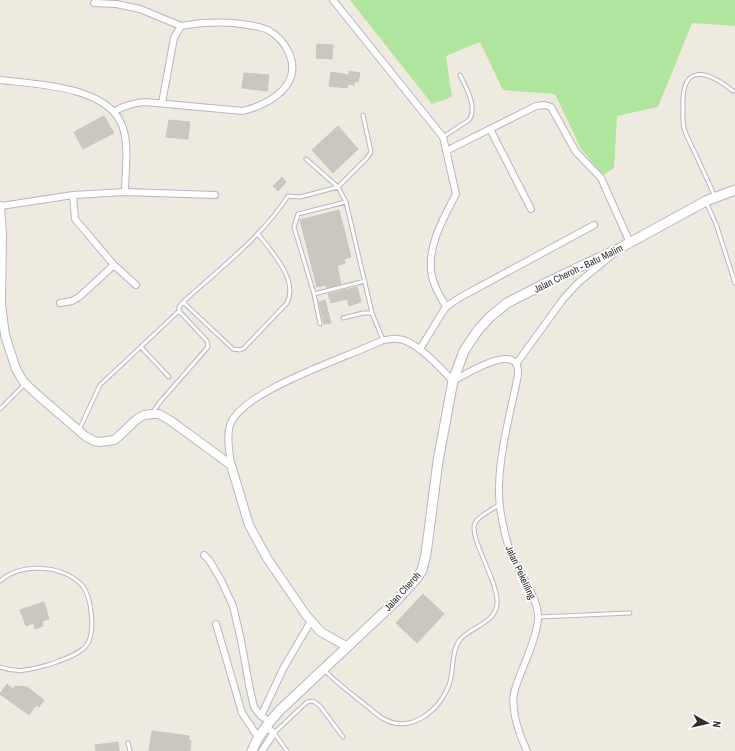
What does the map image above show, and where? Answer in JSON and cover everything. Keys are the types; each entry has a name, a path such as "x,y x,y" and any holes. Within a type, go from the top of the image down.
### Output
{"main road":[{"name":"Jalan Cheroh - Batu Malim","path":"453,381 464,352 478,330 490,316 507,303 630,243 706,201 735,190"},
{"name":"Jalan Cheroh","path":"252,751 258,737 268,724 346,646 396,601 417,578 422,570 426,554 438,461 453,381"}],"street":[{"path":"333,0 443,137 456,194 440,226 432,252 431,262 432,277 437,291 446,307"},
{"path":"94,3 116,4 140,9 181,26 212,22 233,22 260,27 276,36 286,48 292,62 292,72 287,85 278,96 256,108 243,112 145,102 122,106 115,111"},
{"path":"162,103 174,38 181,26"},
{"path":"0,80 73,90 95,98 115,111 122,124 125,137 125,192"},
{"path":"446,151 536,106 545,105 551,107 576,152 601,178 630,243"},
{"path":"490,129 531,209"},
{"path":"215,195 125,192 73,195 0,206 0,305 5,335 16,369 26,383 79,431 94,441 106,442 118,437 137,419 144,415 152,414 164,416 231,465"},
{"path":"73,195 75,219 114,265 136,285"},
{"path":"420,349 446,307 459,298 594,225"},
{"path":"346,646 321,632 311,621 266,558 249,525 231,465 230,424 238,413 260,395 286,381 383,340 403,340 420,349 453,381 477,368 503,358 509,359 516,364 564,298 579,282 609,259 620,248"},
{"path":"60,303 72,302 114,265"},
{"name":"Jalan Pekeliling","path":"516,364 518,375 501,462 499,487 502,519 508,547 538,608 536,630 514,694 516,723 527,751"},
{"path":"204,554 209,560 233,606 254,707 274,733 262,751"},
{"path":"261,716 283,669 311,621"},
{"path":"216,624 242,713 258,737"}],"lane":[{"path":"715,197 685,131 683,100 684,91 690,76 697,74 709,76 721,82 733,91"},
{"path":"443,137 469,120 472,115 472,104 460,75"},
{"path":"79,431 100,385 179,311 178,309 183,302 258,234 278,211 288,196 300,197 338,187 367,158 370,152 363,115"},
{"path":"306,159 338,187 346,202 366,281 372,313 383,340"},
{"path":"706,201 716,224 735,283"},
{"path":"320,324 314,294 294,227 295,220 298,214 346,202"},
{"path":"183,302 233,349 240,350 244,348 287,302 291,291 288,280 280,263 258,234"},
{"path":"314,294 366,281"},
{"path":"152,414 160,402 208,347 207,341 179,311"},
{"path":"343,318 364,313 372,313"},
{"path":"141,347 169,377"},
{"path":"0,409 26,383"},
{"path":"323,669 340,686 383,719 394,723 414,722 425,717 434,710 443,698 449,684 459,641 490,617 495,611 496,595 493,582 474,535 474,526 479,518 500,504"},
{"path":"0,581 16,572 36,568 50,569 66,574 82,586 87,593 91,606 92,622 90,637 87,645 80,652 54,663 21,671 0,667"},
{"path":"538,617 630,613"},
{"path":"288,751 274,733 307,702 313,701 317,703 343,737"},
{"path":"128,743 130,751"}],"green space":[{"path":"350,0 735,0 735,26 692,23 658,107 617,116 614,168 603,175 581,149 555,94 503,90 480,42 446,56 452,97 432,104"}],"building":[{"path":"317,44 333,45 332,59 316,58"},
{"path":"349,71 360,73 358,82 355,81 354,85 348,84 347,88 329,86 331,72 349,75"},
{"path":"244,73 269,75 267,91 242,88"},
{"path":"104,116 114,133 83,149 74,132"},
{"path":"169,120 190,122 188,139 166,137"},
{"path":"338,126 358,149 333,173 312,150"},
{"path":"282,177 286,182 278,191 273,186"},
{"path":"339,210 351,257 344,259 345,263 337,266 341,284 327,288 326,285 317,287 300,220"},
{"path":"357,287 361,302 349,306 347,299 331,303 328,294"},
{"path":"325,300 331,323 324,324 319,302"},
{"path":"423,594 444,614 417,643 396,623"},
{"path":"44,602 49,619 42,621 43,626 35,629 34,623 26,626 20,610"},
{"path":"7,684 13,689 15,686 27,687 44,700 39,707 36,705 29,715 0,694"},
{"path":"152,731 189,736 189,740 191,741 190,751 149,751"},
{"path":"118,742 119,751 96,751 95,745"}]}
